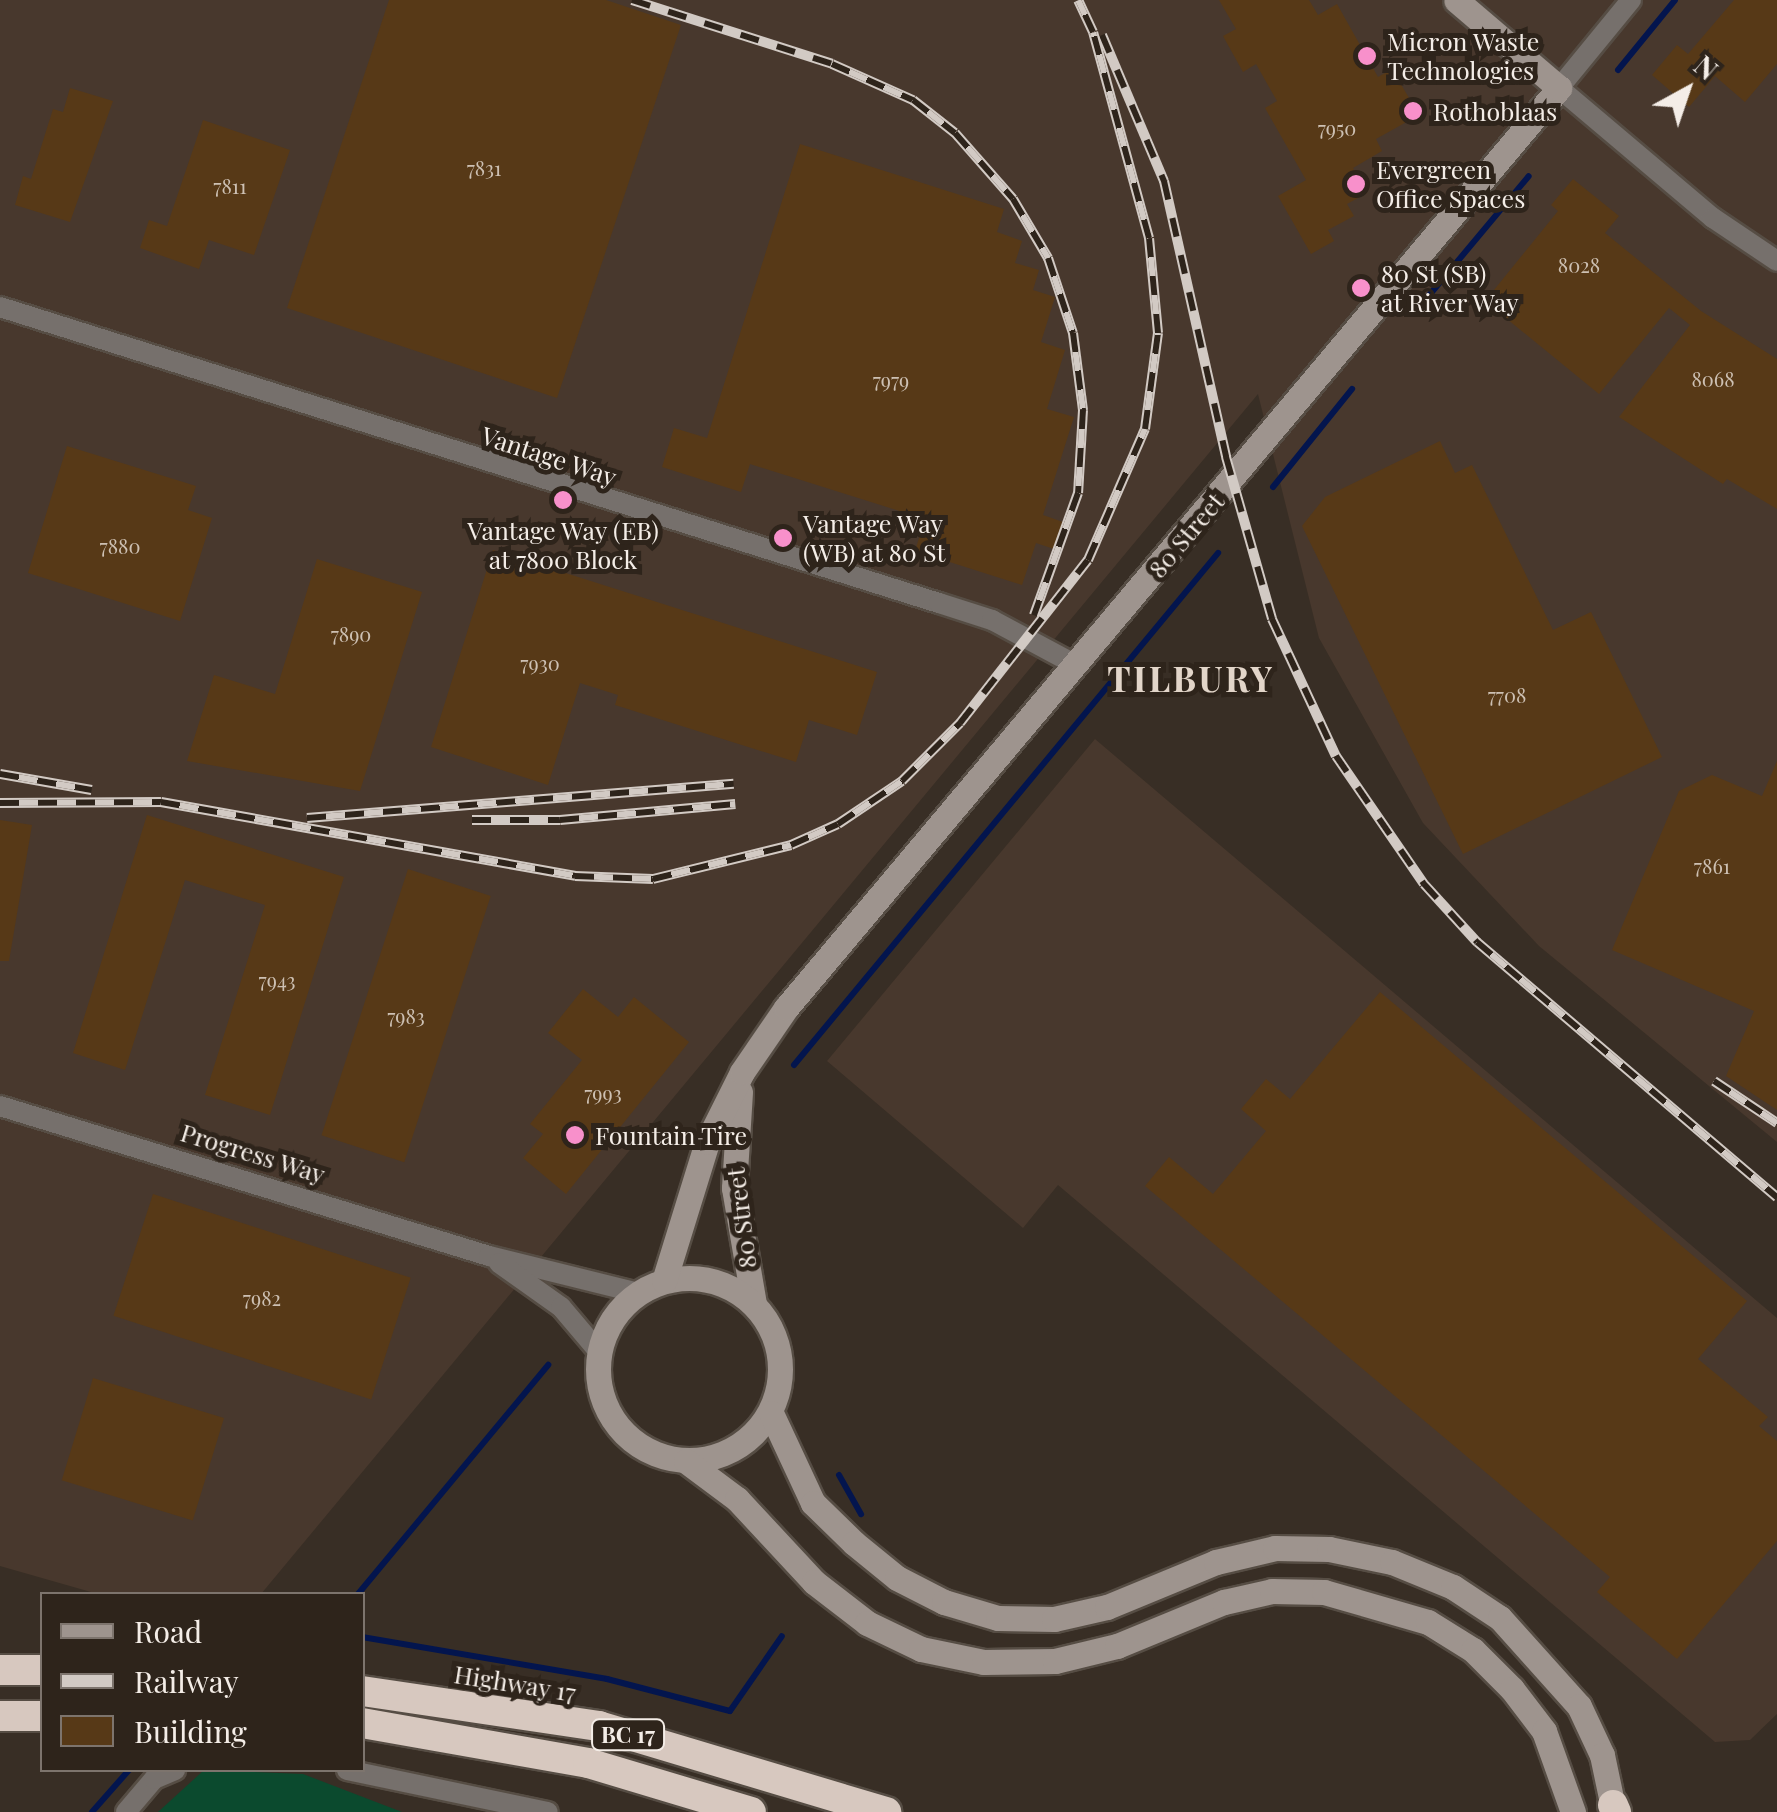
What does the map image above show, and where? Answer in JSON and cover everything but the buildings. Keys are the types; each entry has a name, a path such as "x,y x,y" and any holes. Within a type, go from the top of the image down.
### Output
{"highway":[{"path":"0,1670 40,1670"},
{"name":"Highway 17","path":"365,1691 599,1726 886,1812"},
{"path":"0,1716 40,1716"},
{"name":"BC 17","path":"365,1723 588,1763 751,1812"}],"street":[{"path":"1456,0 1713,218 1777,261"},
{"name":"80 Street","path":"664,1281 707,1142 742,1072 786,1008 1631,0"},
{"name":"Vantage Way","path":"0,307 940,602 992,620 1076,666"},
{"name":"80 Street","path":"742,1072 734,1188 754,1304"},
{"name":"Progress Way","path":"0,1106 489,1256 638,1293"},
{"name":"Progress Way","path":"489,1256 561,1307 599,1352"},
{"path":"686,1461 738,1448 770,1412 779,1389 778,1345 754,1304 712,1281 664,1281 638,1293 607,1328 599,1352 600,1391 611,1417 653,1454 686,1461 738,1500 814,1582 866,1623 921,1650 984,1662 1055,1660 1117,1646 1224,1602 1272,1591 1324,1592 1428,1622 1473,1650 1523,1703 1544,1732 1572,1812"},
{"path":"770,1412 813,1503 854,1543 897,1578 944,1602 998,1618 1054,1619 1107,1607 1216,1562 1275,1548 1329,1548 1392,1562 1453,1586 1515,1632 1579,1706 1602,1755 1615,1810"},
{"path":"126,1812 154,1780 171,1772"},
{"path":"357,1772 548,1812"}],"shaded area":[{"path":"0,0 1777,0 1777,1142 1539,946 1423,823 1319,638 1258,394 263,1592 91,1592 0,1566"},
{"path":"1095,739 1777,1318 1777,1714 1750,1740 1715,1742 1058,1185 1023,1228 827,1061"}],"green space":[{"path":"202,1772 254,1772 303,1774 402,1812 158,1812"}],"waterway":[{"path":"1618,70 1675,0"},
{"path":"1426,299 1529,176"},
{"path":"1273,487 1352,389"},
{"path":"794,1065 1218,553"},
{"path":"360,1592 548,1365"},
{"path":"839,1475 861,1514"},
{"path":"365,1638 607,1679 730,1711 782,1636"},
{"path":"92,1812 127,1772"}],"railway":[{"path":"632,0 832,64 913,100 955,133 1013,199 1048,258 1073,333 1083,410 1078,493 1034,615"},
{"path":"0,803 161,802 575,876 653,879 791,845 838,824 902,781 960,723 1088,560 1145,429 1158,333 1149,238 1093,32 1078,0"},
{"path":"1102,35 1164,181 1226,457 1272,619 1336,756 1424,884 1477,942 1777,1197"},
{"path":"0,774 92,790"},
{"path":"307,818 734,784"},
{"path":"472,820 560,820 735,804"},
{"path":"1714,1081 1777,1123"}],"place":[{"name":"Micron Waste Technologies","path":"1367,56"},
{"name":"Rothoblaas","path":"1413,111"},
{"name":"Evergreen Office Spaces","path":"1356,184"},
{"name":"80 St (SB) at River Way","path":"1361,288"},
{"name":"Vantage Way (EB) at 7800 Block","path":"563,500"},
{"name":"Vantage Way (WB) at 80 St","path":"783,538"},
{"name":"Fountain Tire","path":"575,1135"}],"district":[{"name":"TILBURY","path":"1191,678"}]}
